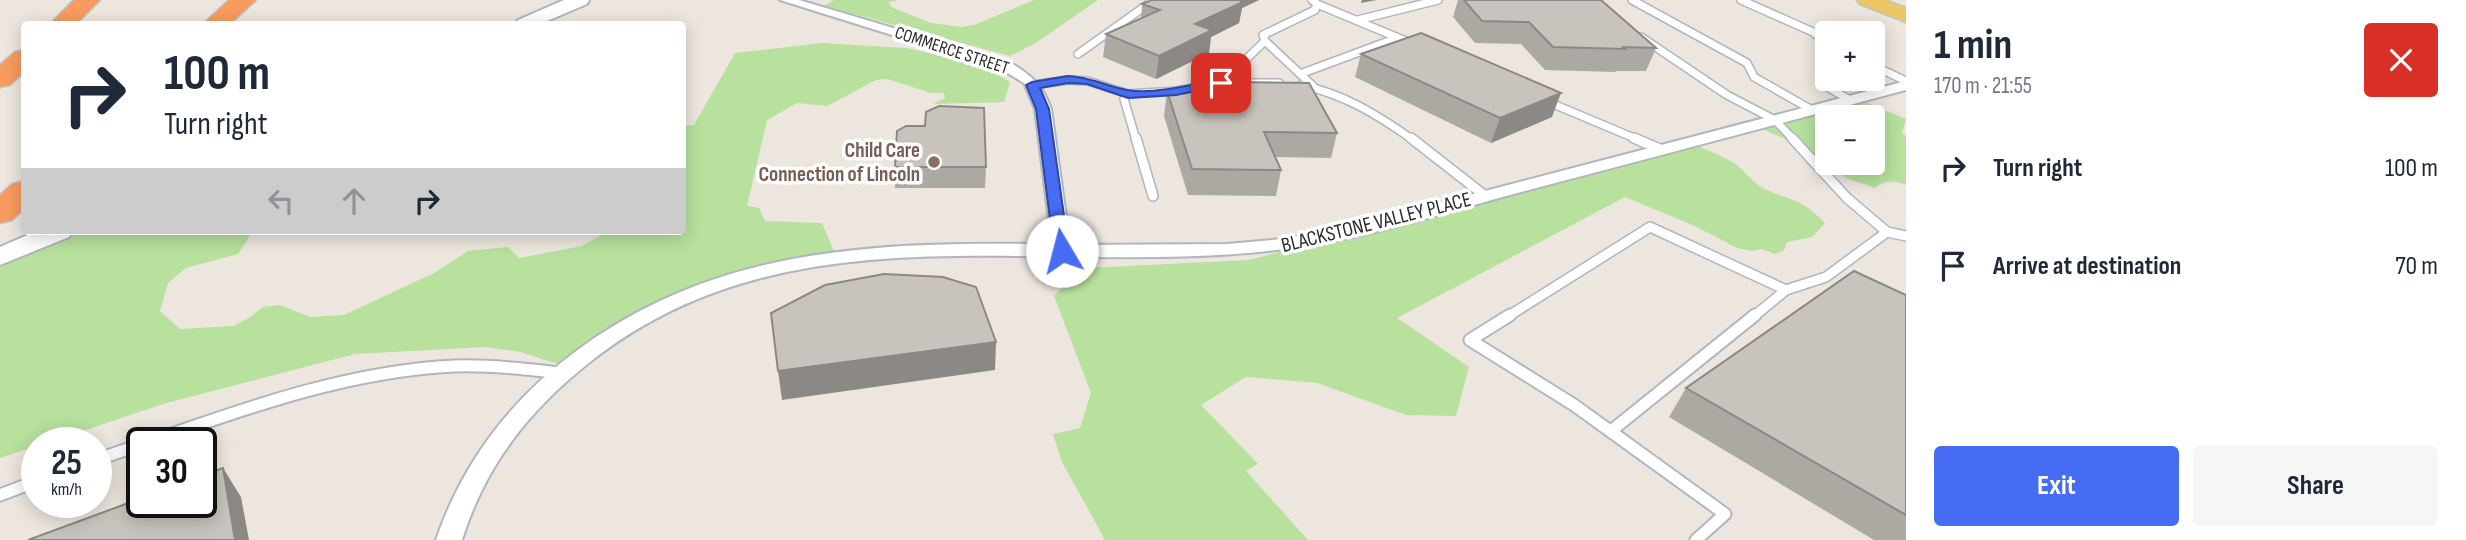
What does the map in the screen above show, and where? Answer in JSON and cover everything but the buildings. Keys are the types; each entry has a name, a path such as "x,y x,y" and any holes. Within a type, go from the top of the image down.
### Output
{"highway":[{"path":"65,21 88,0"},
{"path":"219,21 244,0"},
{"path":"0,79 21,61"},
{"path":"0,213 21,194"}],"main road":[{"path":"532,21 580,0"},
{"path":"1867,0 1906,16"},
{"path":"1899,0 1906,3"},
{"path":"0,257 50,235"}],"street":[{"name":"COMMERCE STREET","path":"786,0 992,60 1019,72 1032,85 1043,109 1062,251"},
{"name":"BLACKSTONE VALLEY PLACE","path":"449,540 460,503 492,448 524,408 561,373 601,341 646,313 712,284 767,267 811,258 865,253 1206,251 1264,248 1337,234 1662,150 1906,83"}],"lane":[{"path":"1077,54 1154,0"},
{"path":"1357,20 1438,0"},
{"path":"1632,0 1747,63 1754,77 1812,110"},
{"path":"1741,0 1815,34"},
{"path":"1313,86 1265,41 1263,35 1315,10 1314,2 1423,48"},
{"path":"1629,29 1727,95 1775,120 1847,198 1887,232 1906,236"},
{"path":"1300,74 1398,38"},
{"path":"1221,83 1265,41"},
{"path":"1885,73 1906,83"},
{"path":"1032,85 1068,80 1088,81 1128,94 1176,91 1221,83 1313,86 1337,93 1379,118 1484,195"},
{"path":"1834,91 1850,100"},
{"path":"1128,94 1124,99 1153,197"},
{"path":"1536,96 1662,150"},
{"path":"1696,540 1725,514 1574,405 1470,340 1650,227 1786,290"},
{"path":"1611,431 1786,290 1826,277 1887,232"},
{"path":"189,427 355,377 454,367 530,367 561,373"},
{"path":"0,495 21,487"}],"green space":[{"path":"834,0 899,0 889,2 891,7 931,23 961,27 974,25 1034,0 1098,0 1034,44 1010,56 824,6"},
{"path":"822,43 906,48 981,64 1010,82 1004,102 933,104 945,98 944,93 931,93 887,79 876,80 827,106 797,103 767,120 747,206 759,208 765,221 822,223 836,256 777,268 674,307 576,370 521,352 485,347 355,354 163,404 95,427 21,427 21,451 0,458 0,264 57,235 250,235 238,254 186,268 168,283 160,311 180,329 233,326 263,307 280,305 310,317 344,315 434,273 468,251 508,247 519,258 582,246 602,235 686,235 686,126 694,125 735,53"},
{"path":"1863,101 1873,105 1848,105"},
{"path":"1885,110 1906,119 1902,133 1906,136 1906,185 1890,182 1875,188 1841,175 1885,175"},
{"path":"1815,114 1815,156 1806,148 1760,128"},
{"path":"1693,144 1734,163 1758,185 1802,204 1825,223 1812,237 1787,242 1784,250 1775,254 1762,249 1752,251 1737,248 1697,227 1625,197 1397,318 1469,367 1456,416 1406,415 1317,383 1246,377 1201,405 1258,464 1246,471 1308,540 1105,540 1062,462 1053,434 1080,428 1091,393 1054,296 1063,287 1066,269 1249,260"}],"place":[{"name":"Child Care Connection of Lincoln","path":"934,162"}],"route":[{"path":"1062,251 1043,109 1032,85 1068,80 1088,81 1128,94 1176,91 1221,83"}]}
